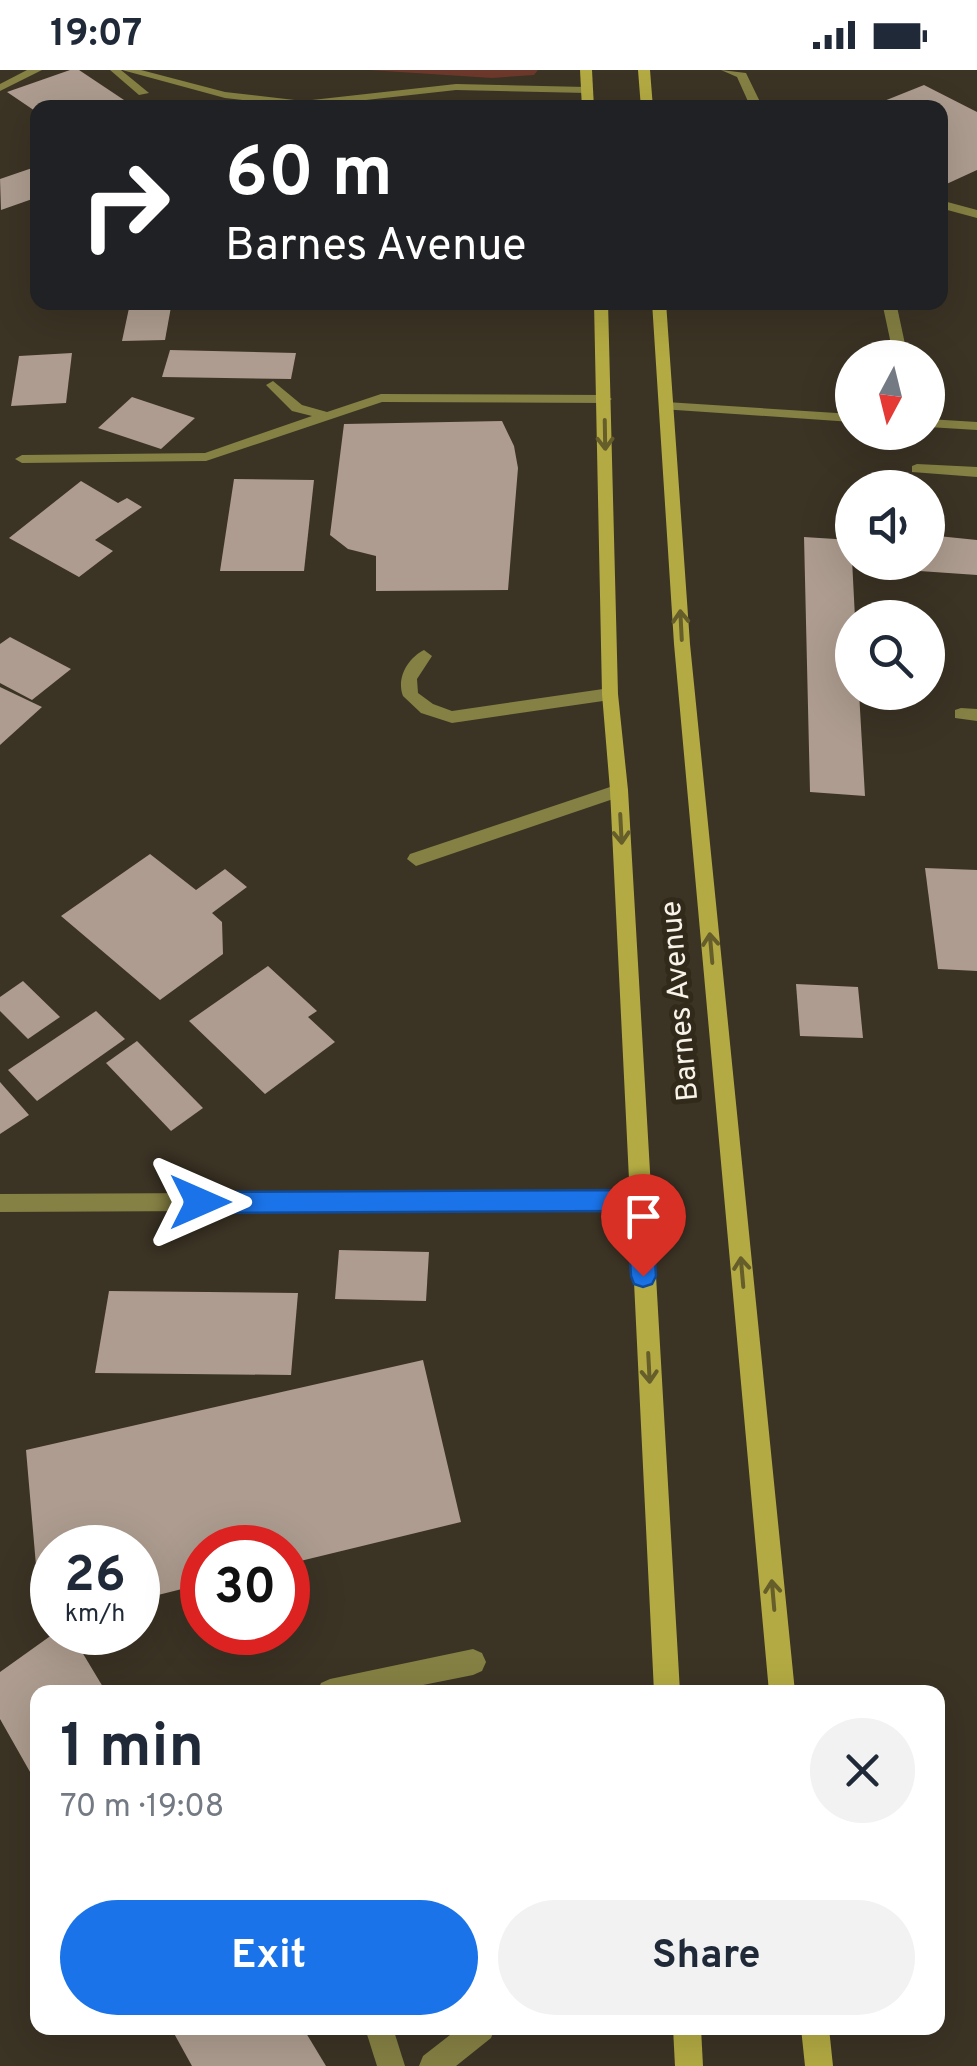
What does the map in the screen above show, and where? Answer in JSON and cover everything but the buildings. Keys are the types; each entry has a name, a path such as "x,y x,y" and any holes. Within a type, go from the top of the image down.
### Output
{"main road":[{"path":"586,70 587,100"},
{"path":"644,70 646,100"},
{"name":"Barnes Avenue","path":"601,310 610,694 619,790 668,1685"},
{"name":"Barnes Avenue","path":"660,310 682,644 781,1685"},
{"path":"687,2035 689,2066"},
{"path":"816,2035 819,2066"}],"street":[{"path":"0,88 36,70"},
{"path":"114,70 143,93"},
{"path":"128,70 225,95 268,100"},
{"path":"727,70 742,75 753,100"},
{"path":"341,100 456,88 586,90"},
{"path":"948,206 977,214"},
{"path":"891,310 897,340"},
{"path":"274,385 297,408 328,416"},
{"path":"22,459 206,457 395,397 605,399"},
{"path":"666,406 835,417"},
{"path":"945,424 977,426"},
{"path":"918,469 977,472"},
{"path":"424,656 408,672 406,685 414,700 429,712 452,717 610,694"},
{"path":"416,859 619,790"},
{"path":"0,1204 639,1200"},
{"path":"364,1685 474,1662"},
{"path":"382,2035 390,2066"},
{"path":"433,2066 471,2035"}],"shaded area":[{"path":"369,70 538,70 534,75 492,78"}],"route":[{"path":"200,1202 639,1200 643,1276"}]}
